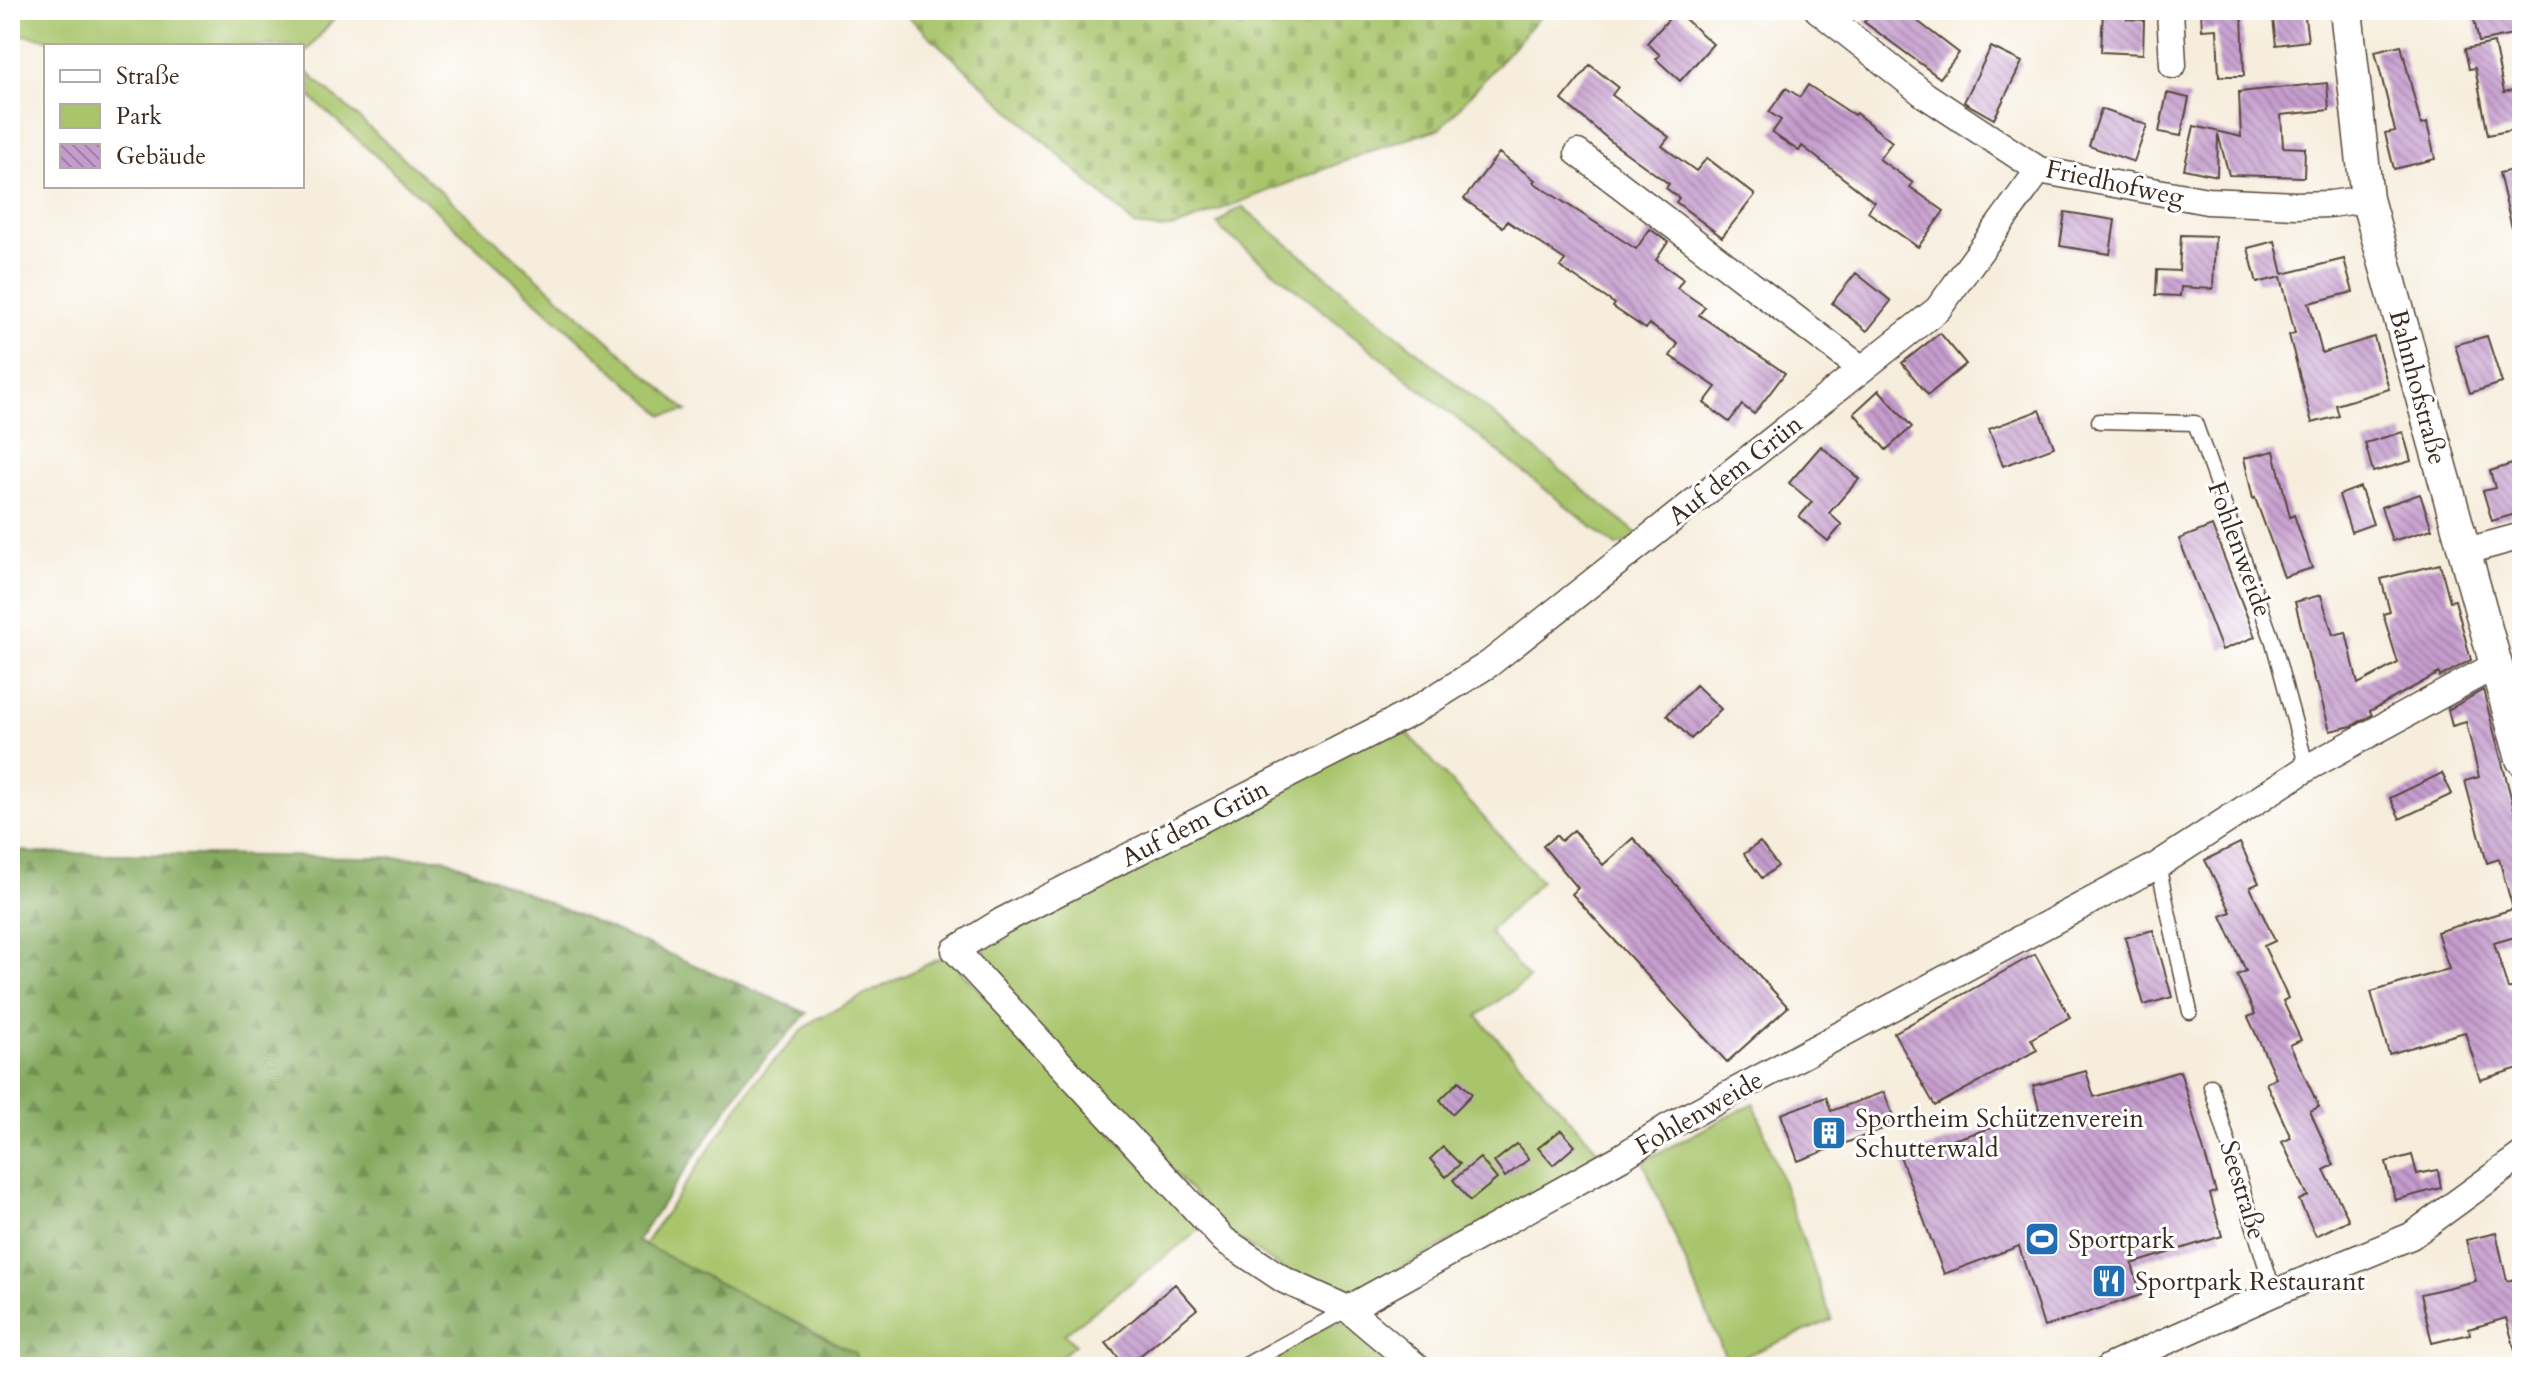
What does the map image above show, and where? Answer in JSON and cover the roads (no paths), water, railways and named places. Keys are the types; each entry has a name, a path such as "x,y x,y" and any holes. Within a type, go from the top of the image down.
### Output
{"street":[{"name":"Friedhofweg","path":"1818,10 1925,95 2039,170 2207,201 2296,205 2367,199"},
{"path":"2170,10 2173,65"},
{"name":"Bahnhofstraße","path":"2346,10 2367,199 2522,759"},
{"path":"1578,153 1862,369"},
{"name":"Auf dem Grün","path":"1348,1309 1284,1280 1224,1240 955,950 1002,921 1412,712 1489,664 1938,309 2039,170"},
{"path":"2463,552 2522,536"},
{"name":"Fohlenweide","path":"1348,1309 1620,1158 1668,1127 2158,865 2307,768 2496,665"},
{"path":"2109,1367 2411,1236 2522,1155"},
{"path":"1348,1309 1417,1367"}],"lane":[{"name":"Fohlenweide","path":"2099,421 2195,423 2273,642 2307,768"},
{"path":"2158,865 2190,1012"},
{"name":"Seestraße","path":"2211,1086 2274,1293"},
{"name":"Fohlenweide","path":"1242,1367 1348,1309"}],"place":[{"name":"Sportheim Schützenverein Schutterwald","path":"1829,1133"},
{"name":"Sportpark","path":"2042,1239"},
{"name":"Sportpark Restaurant","path":"2109,1281"}]}
